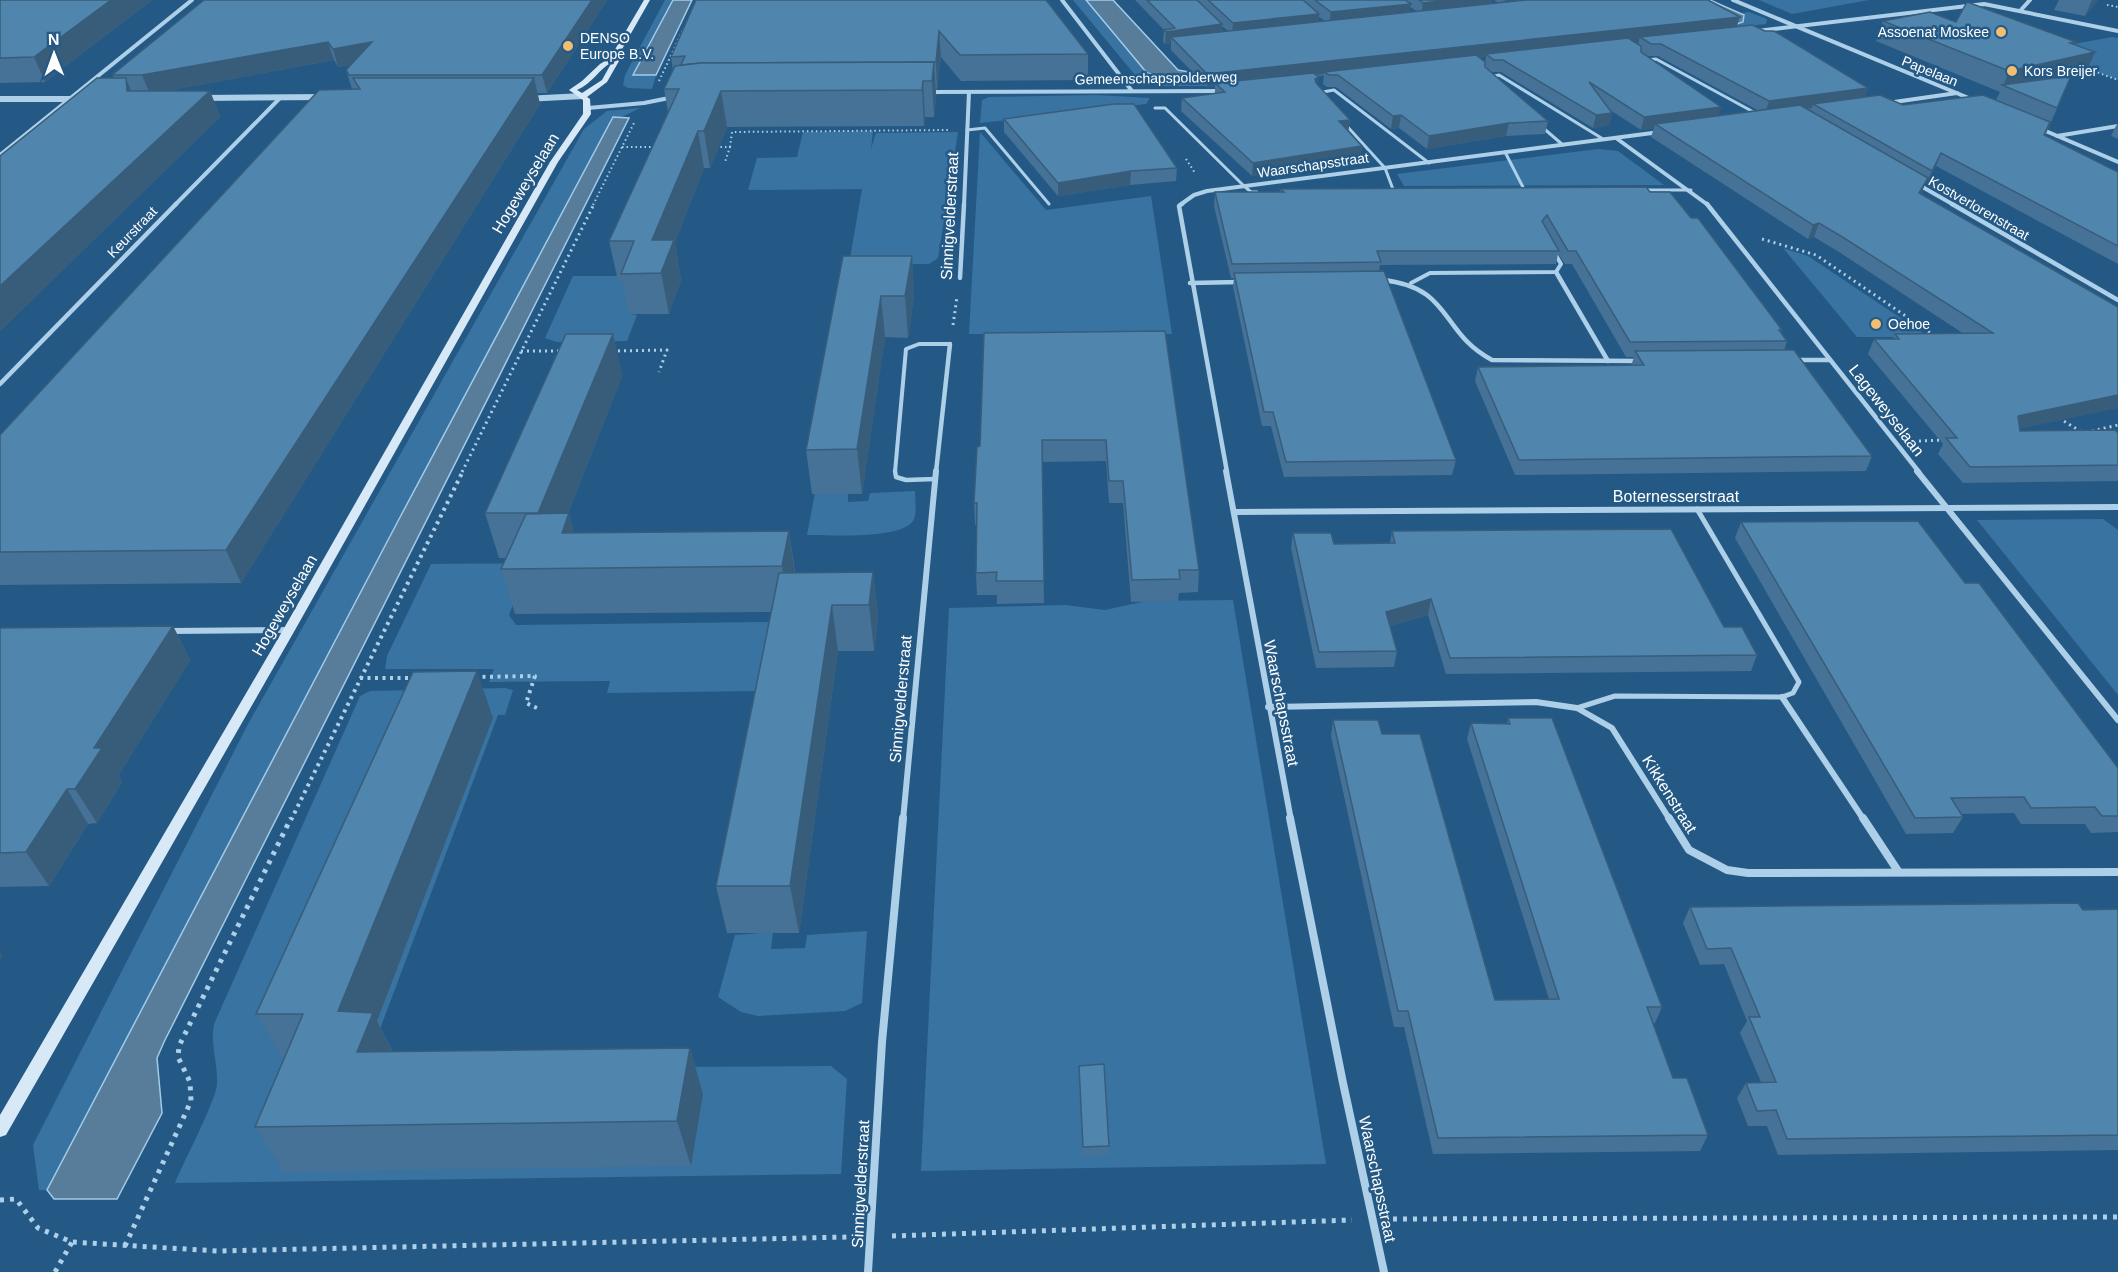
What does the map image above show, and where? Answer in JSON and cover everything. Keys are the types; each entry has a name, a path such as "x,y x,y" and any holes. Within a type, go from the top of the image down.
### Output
{"main road":[{"path":"578,93 604,62 613,59 647,0"},
{"path":"578,93 605,81 616,61 613,59"},
{"path":"578,93 588,108"},
{"name":"Hogeweyselaan","path":"0,1130 289,630 557,156 582,122 588,108"}],"street":[{"path":"0,155 192,0"},
{"path":"1062,0 1132,91"},
{"name":"Papelaan","path":"1733,0 1978,102"},
{"path":"2020,11 2030,0"},
{"path":"1746,32 1964,4 1984,4 2118,32"},
{"path":"1768,30 1776,35"},
{"path":"1640,56 1647,60"},
{"path":"1649,68 1640,61 1656,59 1767,119"},
{"path":"1483,70 1491,77"},
{"path":"1494,85 1485,77 1499,75 1603,139"},
{"path":"1320,87 1326,92"},
{"path":"1324,101 1317,93 1334,90 1428,163"},
{"name":"Gemeenschapspolderweg","path":"921,92 1223,91"},
{"name":"Sinnigvelderstraat","path":"960,278 969,92"},
{"path":"578,93 517,96 578,93"},
{"path":"1883,104 1957,93"},
{"path":"588,108 644,103 677,96"},
{"path":"198,98 339,97"},
{"name":"Keurstraat","path":"0,384 280,98"},
{"path":"0,99 93,99"},
{"name":"Waarschapsstraat","path":"1155,108 1165,108 1251,192 1263,192"},
{"name":"Waarschapsstraat","path":"1339,118 1384,168 1394,192"},
{"path":"1758,120 1767,119"},
{"path":"1537,122 1563,145"},
{"path":"2057,136 2118,126"},
{"name":"Sinnigvelderstraat","path":"967,130 985,128 1048,204"},
{"path":"2040,129 2118,162"},
{"name":"Waarschapsstraat","path":"1384,1272 1268,708 1234,512 1190,283 1179,206 1194,195 1207,191 1673,131"},
{"name":"Lageweyselaan","path":"1616,138 1704,200 2118,720"},
{"path":"1505,152 1526,191 1514,191"},
{"name":"Kostverlorenstraat","path":"1911,181 2118,300"},
{"path":"1644,190 1691,190"},
{"path":"1382,192 1406,191"},
{"path":"1552,248 1561,264 1556,272"},
{"path":"1411,283 1430,273 1556,272"},
{"path":"1556,272 1608,362"},
{"path":"1378,280 1411,283 1427,291 1471,348 1483,357 1503,362 1643,361"},
{"path":"1190,283 1248,282"},
{"name":"Sinnigvelderstraat","path":"868,1272 872,1236 882,1042 935,479 950,344"},
{"path":"1784,360 1830,360"},
{"name":"Boternesserstraat","path":"1234,512 2118,507"},
{"path":"1697,509 1799,682 1793,693 1782,698 1898,871"},
{"path":"162,632 289,630"},
{"name":"Kikkenstraat","path":"1577,708 1615,696 1782,698"},
{"name":"Kikkenstraat","path":"1268,708 1536,702 1577,708 1612,728 1689,850 1706,861 1727,870 1748,873 2118,872"}],"lane":[{"path":"935,479 906,480 896,477 895,473 906,350 919,344 950,344"}],"path":[{"path":"655,90 688,20"},
{"path":"2085,68 2118,80"},
{"path":"125,1246 191,1101 190,1082 178,1057 178,1046 644,103"},
{"path":"725,162 732,132 967,130"},
{"path":"622,147 658,147"},
{"path":"706,147 729,147"},
{"path":"1727,229 1816,255 1940,339"},
{"name":"Sinnigvelderstraat","path":"950,344 960,278"},
{"path":"611,351 667,350 659,372"},
{"path":"521,351 566,351"},
{"path":"2054,414 2092,439"},
{"path":"2082,433 2118,425"},
{"path":"1894,441 1952,440"},
{"path":"465,677 536,676 526,703 539,709"},
{"path":"360,678 418,678"},
{"path":"0,1200 16,1199 38,1228 72,1242 217,1251 872,1236 1372,1219 2118,1217"},
{"path":"55,1272 72,1242"}],"shaded area":[{"path":"665,0 673,0 634,75 656,75 652,89 628,88 623,85 625,75"},
{"path":"673,0 692,0 656,75 633,75"},
{"path":"1073,0 1088,0 1156,77 1191,81 1749,12 1767,19 1766,24 1295,79 1216,86 1156,86 1135,75"},
{"path":"1086,0 1113,0 1178,70 1194,73 1693,0 1710,0 1744,15 1743,22 1733,25 1254,78 1180,81 1147,73"},
{"path":"1759,0 1869,0 1792,14"},
{"path":"2112,37 2118,38 2118,80 2041,50"},
{"path":"1097,95 1150,98 1146,104 980,123 982,100 989,97"},
{"path":"640,108 622,117 613,117 47,1190 39,1190 33,1145 248,724 584,129 607,111"},
{"path":"613,117 629,118 164,1042 157,1058 162,1113 117,1199 54,1199 47,1190"},
{"path":"873,131 871,149 876,133 958,132 938,258 929,264 849,264 862,189 748,190 757,158 797,157 803,132"},
{"path":"980,132 1046,210 1151,196 1172,334 969,334"},
{"path":"1598,149 1618,151 1664,185 1404,186 1397,174"},
{"path":"1783,248 1808,256 1929,337 1857,337"},
{"path":"573,276 620,276 642,280 630,314 637,315 627,341 557,342 545,338"},
{"path":"915,491 914,519 908,526 865,535 807,535 815,493 848,493 848,502 868,501 870,493"},
{"path":"2103,519 2118,530 2118,695 1977,520"},
{"path":"529,563 509,615 516,625 773,622 759,691 607,693 610,681 489,682 494,669 385,669 387,656 431,564"},
{"path":"1233,600 1326,1164 921,1171 949,608 1065,605 1105,610 1146,601"},
{"path":"505,688 513,690 505,715 498,715 365,1069 831,1066 847,1079 841,1174 175,1183 205,1118 217,1084 214,1024 360,696 370,691"},
{"path":"867,931 862,1003 845,1011 758,1016 741,1012 718,997 735,935 773,932 771,949 805,948 807,935"}],"building":[{"path":"0,0 111,0 34,57 0,58"},
{"path":"204,0 592,0 542,75 349,75 346,70 372,42 333,49 328,42 142,75 112,75"},
{"path":"696,0 1046,0 1088,54 960,55 939,31 936,62 681,65 685,56 671,57"},
{"path":"1147,0 1197,0 1222,24 1166,32 1164,30 1175,28"},
{"path":"1208,0 1303,0 1319,14 1233,23"},
{"path":"1315,0 1405,0 1411,4 1331,12"},
{"path":"1419,0 1449,0 1423,3"},
{"path":"1526,0 1708,0 1740,17 1207,74 1171,37"},
{"path":"1967,2 2076,42 2070,43 2095,52 2009,71 1883,21 1930,12 1956,22"},
{"path":"1752,25 1765,31 1774,31 1868,88 1769,101 1661,44 1651,44 1640,37"},
{"path":"1628,38 1641,46 1641,52 1721,107 1644,117 1589,82 1612,113 1596,115 1503,60 1494,60 1486,54"},
{"path":"1476,55 1485,62 1485,67 1548,121 1509,123 1429,136 1401,115 1393,116 1338,75 1329,75 1324,72"},
{"path":"934,62 932,81 923,81 922,90 721,91 704,131 698,131 652,240 674,240 661,273 621,274 634,241 609,241 679,89 664,89 675,66 701,63"},
{"path":"1313,73 1319,77 1315,79 1316,83 1350,120 1339,121 1362,146 1253,163 1182,98 1225,92 1215,83"},
{"path":"2071,76 2057,108 2002,85"},
{"path":"97,78 126,78 127,91 210,91 0,286 0,156"},
{"path":"353,78 534,78 226,550 0,552 0,435 319,90 360,89"},
{"path":"1880,95 1903,105 1983,95 2050,122 2044,135 2118,172 2118,246 1941,153 1932,171 1813,104"},
{"path":"1114,104 1134,104 1177,168 1131,171 1058,183 1004,119"},
{"path":"1800,105 1928,178 1919,193 2118,307 2118,395 2018,416 2020,431 2115,430 2118,433 2118,465 1970,467 1946,438 1957,438 1874,339 1899,339 1895,334 1993,333 1819,223 1813,225 1655,124"},
{"path":"1646,187 1650,192 1670,192 1691,218 1698,218 1782,330 1779,330 1787,341 1630,342 1576,251 1568,251 1547,215 1542,221 1559,251 1377,251 1381,262 1232,264 1215,192 1284,192 1280,189"},
{"path":"843,256 912,256 905,296 881,296 857,449 806,450"},
{"path":"1384,271 1456,460 1286,462 1273,412 1264,412 1234,273"},
{"path":"1165,331 1199,570 1179,570 1180,579 1132,580 1123,481 1109,481 1106,440 1042,440 1044,581 996,581 997,572 976,573 977,503 974,503 977,447 980,446 984,333"},
{"path":"566,334 613,334 538,513 485,513"},
{"path":"1794,350 1872,456 1519,460 1478,367 1644,365 1635,351"},
{"path":"569,513 562,533 789,531 782,566 501,569 526,514"},
{"path":"1918,521 1965,583 1979,583 2118,768 2118,816 2102,816 2095,807 2031,808 2024,797 1951,798 1963,817 1915,818 1741,522"},
{"path":"1671,529 1724,627 1742,627 1757,655 1450,658 1431,599 1386,612 1397,651 1319,652 1293,533 1331,533 1334,544 1395,543 1392,531"},
{"path":"873,572 869,605 832,605 790,886 716,886 779,573"},
{"path":"173,626 94,748 102,748 75,789 67,789 26,852 0,853 0,628"},
{"path":"477,671 338,1011 373,1013 357,1052 690,1048 677,1121 255,1127 303,1014 256,1014 413,672"},
{"path":"1508,718 1552,718 1662,1007 1647,1007 1673,1078 1687,1078 1708,1135 1438,1138 1408,1011 1398,1011 1333,720 1378,720 1382,734 1420,734 1495,1000 1559,999 1471,723 1510,724"},
{"path":"2078,903 2083,910 2118,909 2118,1135 1787,1139 1776,1110 1757,1111 1746,1083 1776,1082 1749,1017 1760,1017 1731,948 1707,949 1690,907"},
{"path":"1104,1064 1109,1146 1083,1147 1079,1066"}],"place":[{"name":"Assoenat Moskee","path":"2001,32"},
{"name":"DENSO Europe B.V.","path":"568,46"},
{"name":"Kors Breijer","path":"2012,71"},
{"name":"Oehoe","path":"1876,324"}]}
